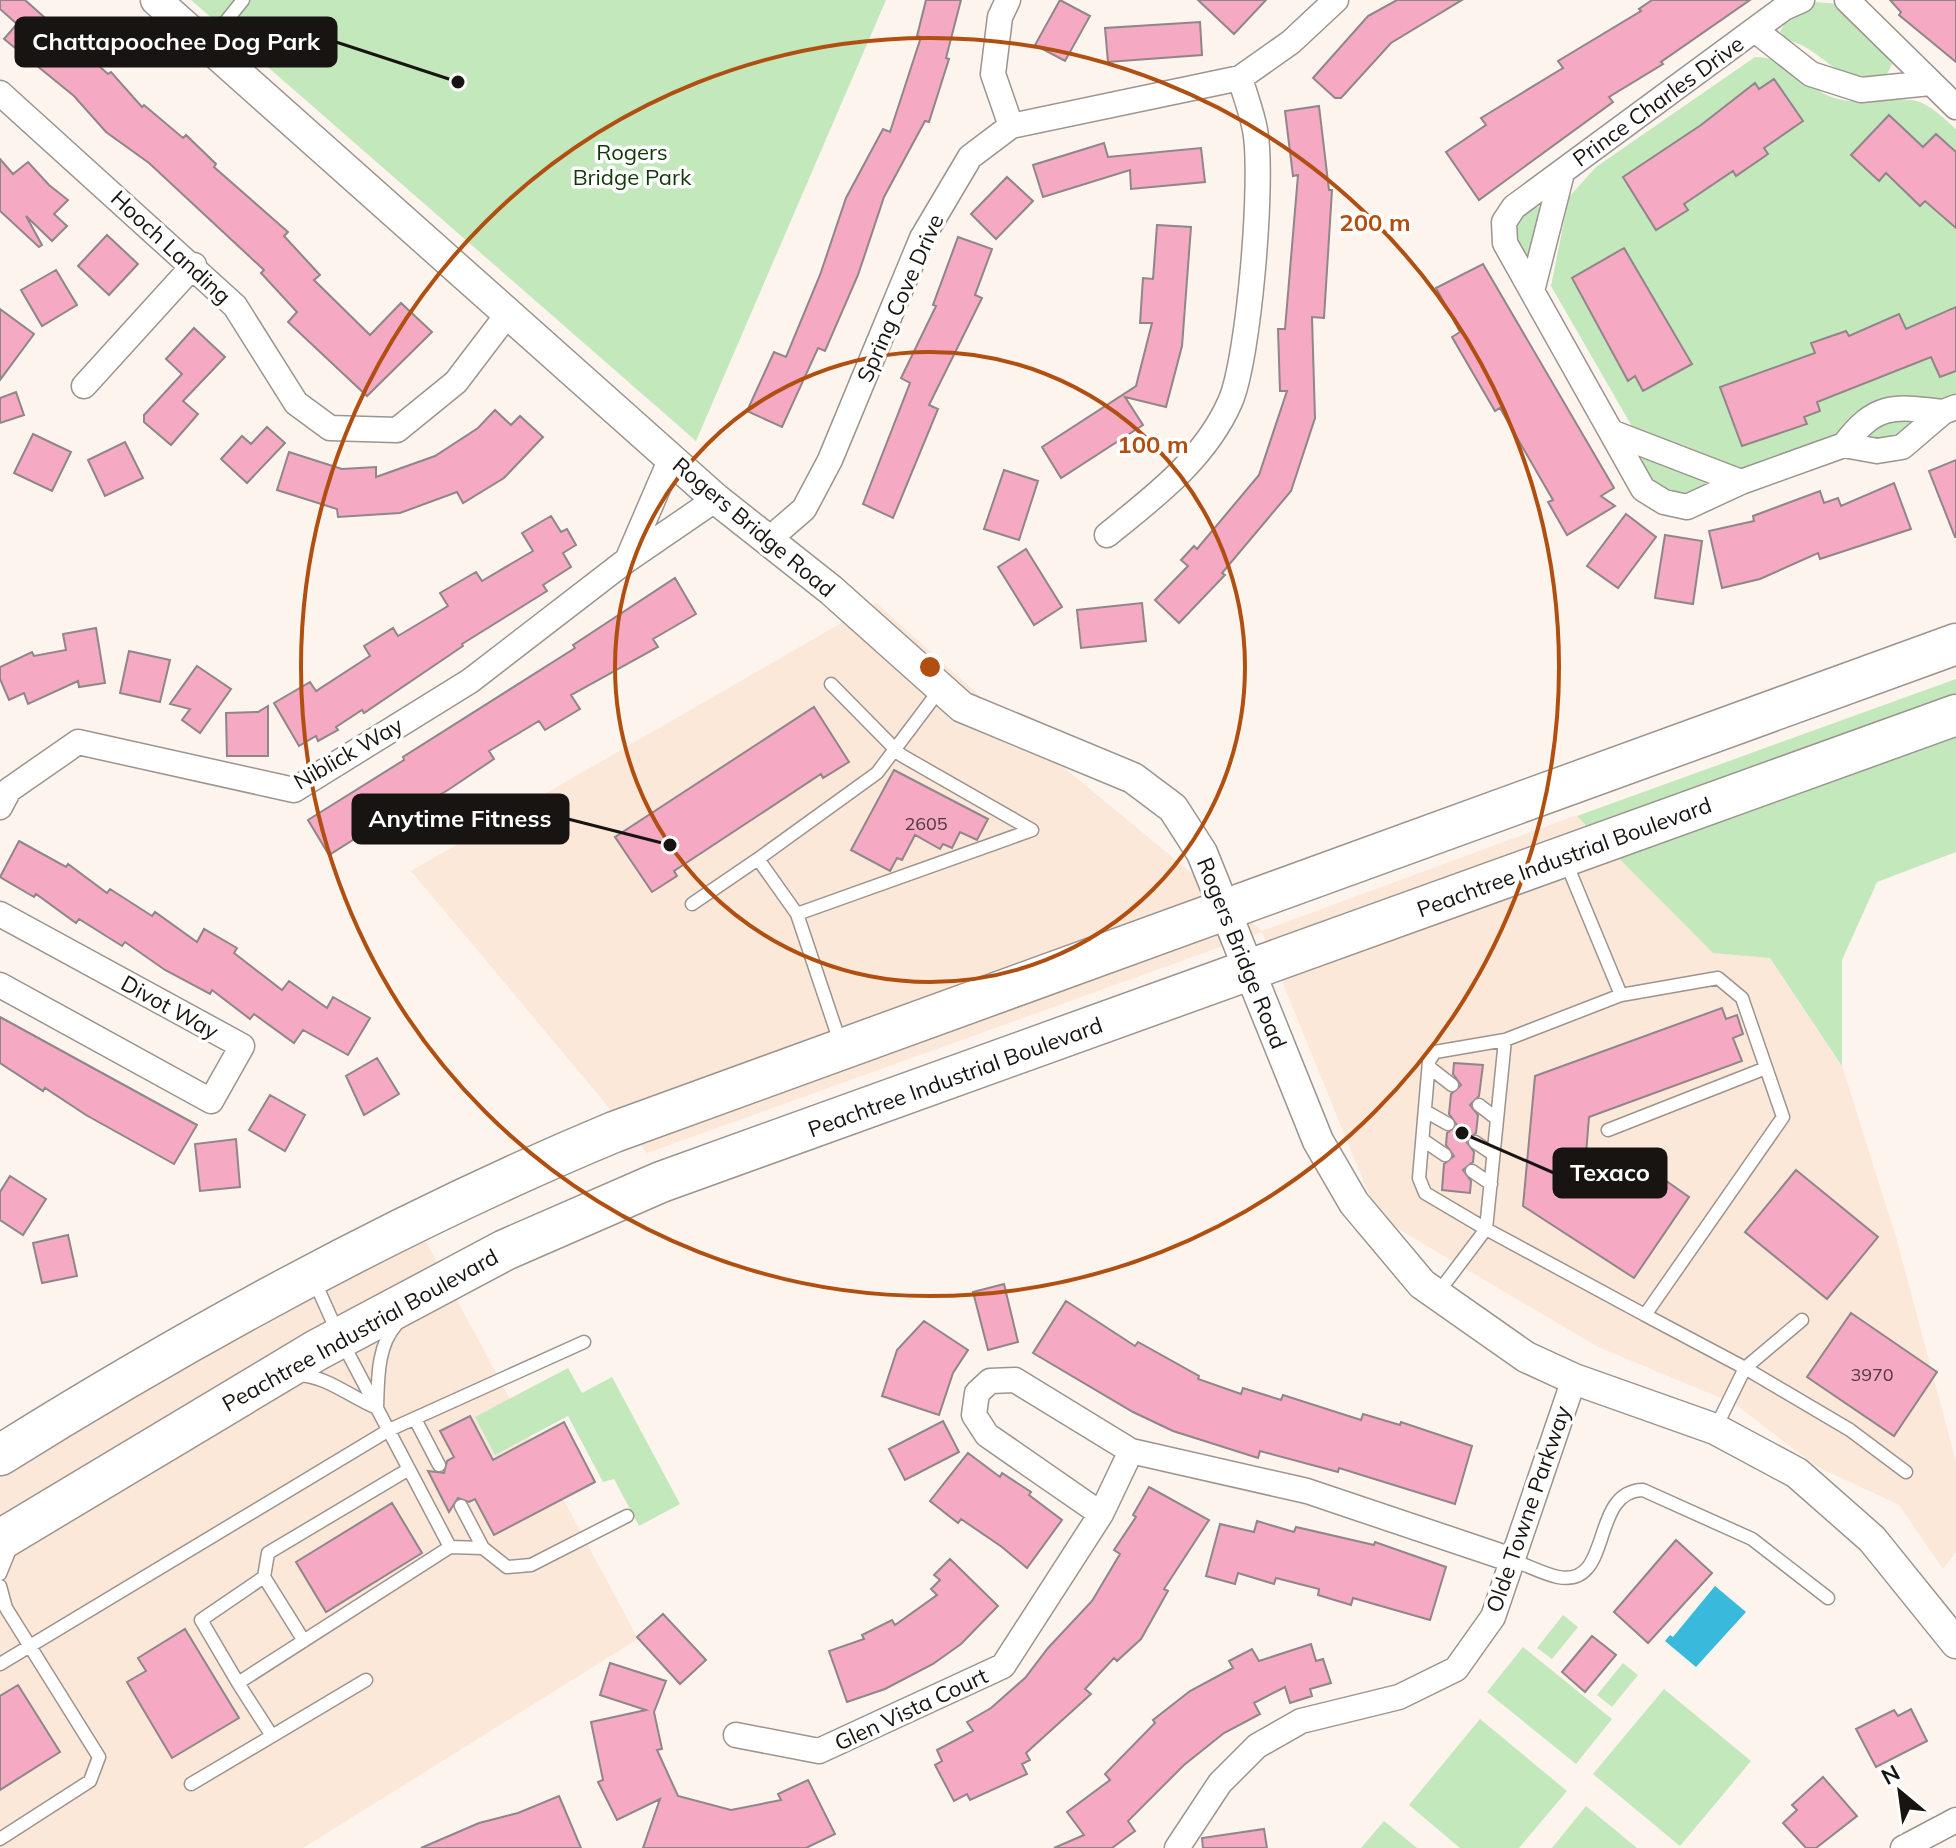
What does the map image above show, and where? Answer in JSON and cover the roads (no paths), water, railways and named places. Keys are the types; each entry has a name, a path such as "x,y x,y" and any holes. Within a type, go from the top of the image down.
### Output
{"highway":[{"path":"0,1455 85,1402 311,1274 551,1158 842,1048 1956,644"},
{"name":"Peachtree Industrial Boulevard","path":"14,1531 340,1338 505,1250 661,1182 1956,715"}],"street":[{"name":"Rogers Bridge Road","path":"156,0 716,499 831,590 962,707 1133,778 1173,808 1202,853 1318,1141 1354,1203 1422,1284 1526,1357 1574,1379 1715,1429 1797,1473 1872,1539 1956,1643"},
{"path":"1008,0 1000,17 993,74 1011,126"},
{"name":"Spring Cove Drive","path":"767,541 804,509 830,460 922,238 970,157 1011,126 1240,78 1291,42 1336,0"},
{"name":"Prince Charles Drive","path":"1802,0 1784,8 1514,207 1504,222 1505,243 1643,489 1664,502 1687,507 1741,482 1844,445 1877,451 1902,447 1949,409"},
{"path":"1847,0 1956,107"},
{"name":"Prince Charles Drive","path":"1755,30 1811,74 1861,90 1930,83"},
{"path":"1107,535 1166,487 1206,442 1231,400 1246,321 1256,198 1255,132 1240,78"},
{"name":"Hooch Landing","path":"0,93 194,265 235,306 296,403 330,428 397,430 456,382 507,315"},
{"name":"Prince Charles Drive","path":"1532,291 1562,173"},
{"path":"84,386 194,265"},
{"name":"Prince Charles Drive","path":"1844,445 1858,427 1884,409 1949,409"},
{"path":"1611,432 1741,482"},
{"name":"Niblick Way","path":"627,560 671,458"},
{"name":"Niblick Way","path":"0,807 9,790 78,742 294,790 470,681 627,560 716,499"},
{"name":"Divot Way","path":"0,914 242,1046 211,1101 0,985"},
{"name":"Olde Towne Parkway","path":"1177,1848 1220,1783 1257,1746 1281,1730 1301,1721 1399,1697 1456,1669 1493,1617 1574,1379"},
{"path":"1101,1514 987,1435 974,1415 977,1393 990,1381 1015,1380 1131,1451 1307,1491 1512,1560"},
{"name":"Glen Vista Court","path":"736,1735 819,1751 1003,1666 1101,1514 1131,1451"},
{"path":"1903,1848 1956,1820"}],"lane":[{"path":"207,45 243,0"},
{"path":"797,914 1032,830 897,750 831,684"},
{"path":"692,904 877,773 941,688"},
{"path":"1564,857 1621,995"},
{"path":"758,859 797,914 842,1048"},
{"path":"1645,1315 1783,1117 1742,998 1718,978 1621,995 1505,1040 1435,1052 1429,1067 1419,1178 1425,1193 1486,1229 1645,1315 1745,1368 1850,1430 1906,1472"},
{"path":"1437,1294 1486,1229 1505,1040"},
{"path":"1429,1067 1452,1085"},
{"path":"1608,1130 1766,1068"},
{"path":"1479,1105 1497,1119"},
{"path":"1425,1111 1448,1124"},
{"path":"1423,1140 1445,1155"},
{"path":"1475,1142 1493,1154"},
{"path":"1472,1171 1491,1184"},
{"path":"311,1274 340,1338 450,1547"},
{"path":"377,1408 378,1375 386,1336 411,1309 442,1284"},
{"path":"1715,1429 1745,1368 1802,1320"},
{"path":"0,1664 389,1430 584,1342"},
{"path":"83,1489 137,1464 296,1375 317,1376 349,1397 377,1408"},
{"path":"415,1419 439,1465"},
{"path":"304,1641 264,1577 268,1553 409,1469"},
{"path":"1512,1560 1560,1578 1577,1576 1592,1563 1618,1498 1628,1491 1643,1490 1752,1539 1828,1598"},
{"path":"461,1506 483,1548 507,1567 531,1565 627,1516"},
{"path":"0,1574 14,1531"},
{"path":"238,1683 450,1547 483,1548"},
{"path":"264,1577 201,1620 272,1736"},
{"path":"0,1586 3,1606 99,1757 90,1781 0,1839"},
{"path":"191,1784 366,1680"}],"water":[{"path":"1715,1586 1746,1612 1696,1667 1665,1641 1670,1635 1673,1637"}],"place":[{"name":"Chattapoochee Dog Park","path":"458,82"},
{"name":"Anytime Fitness","path":"670,845"},
{"name":"Texaco","path":"1462,1133"}],"park label":[{"name":"Rogers Bridge Park","path":"632,164"}]}
